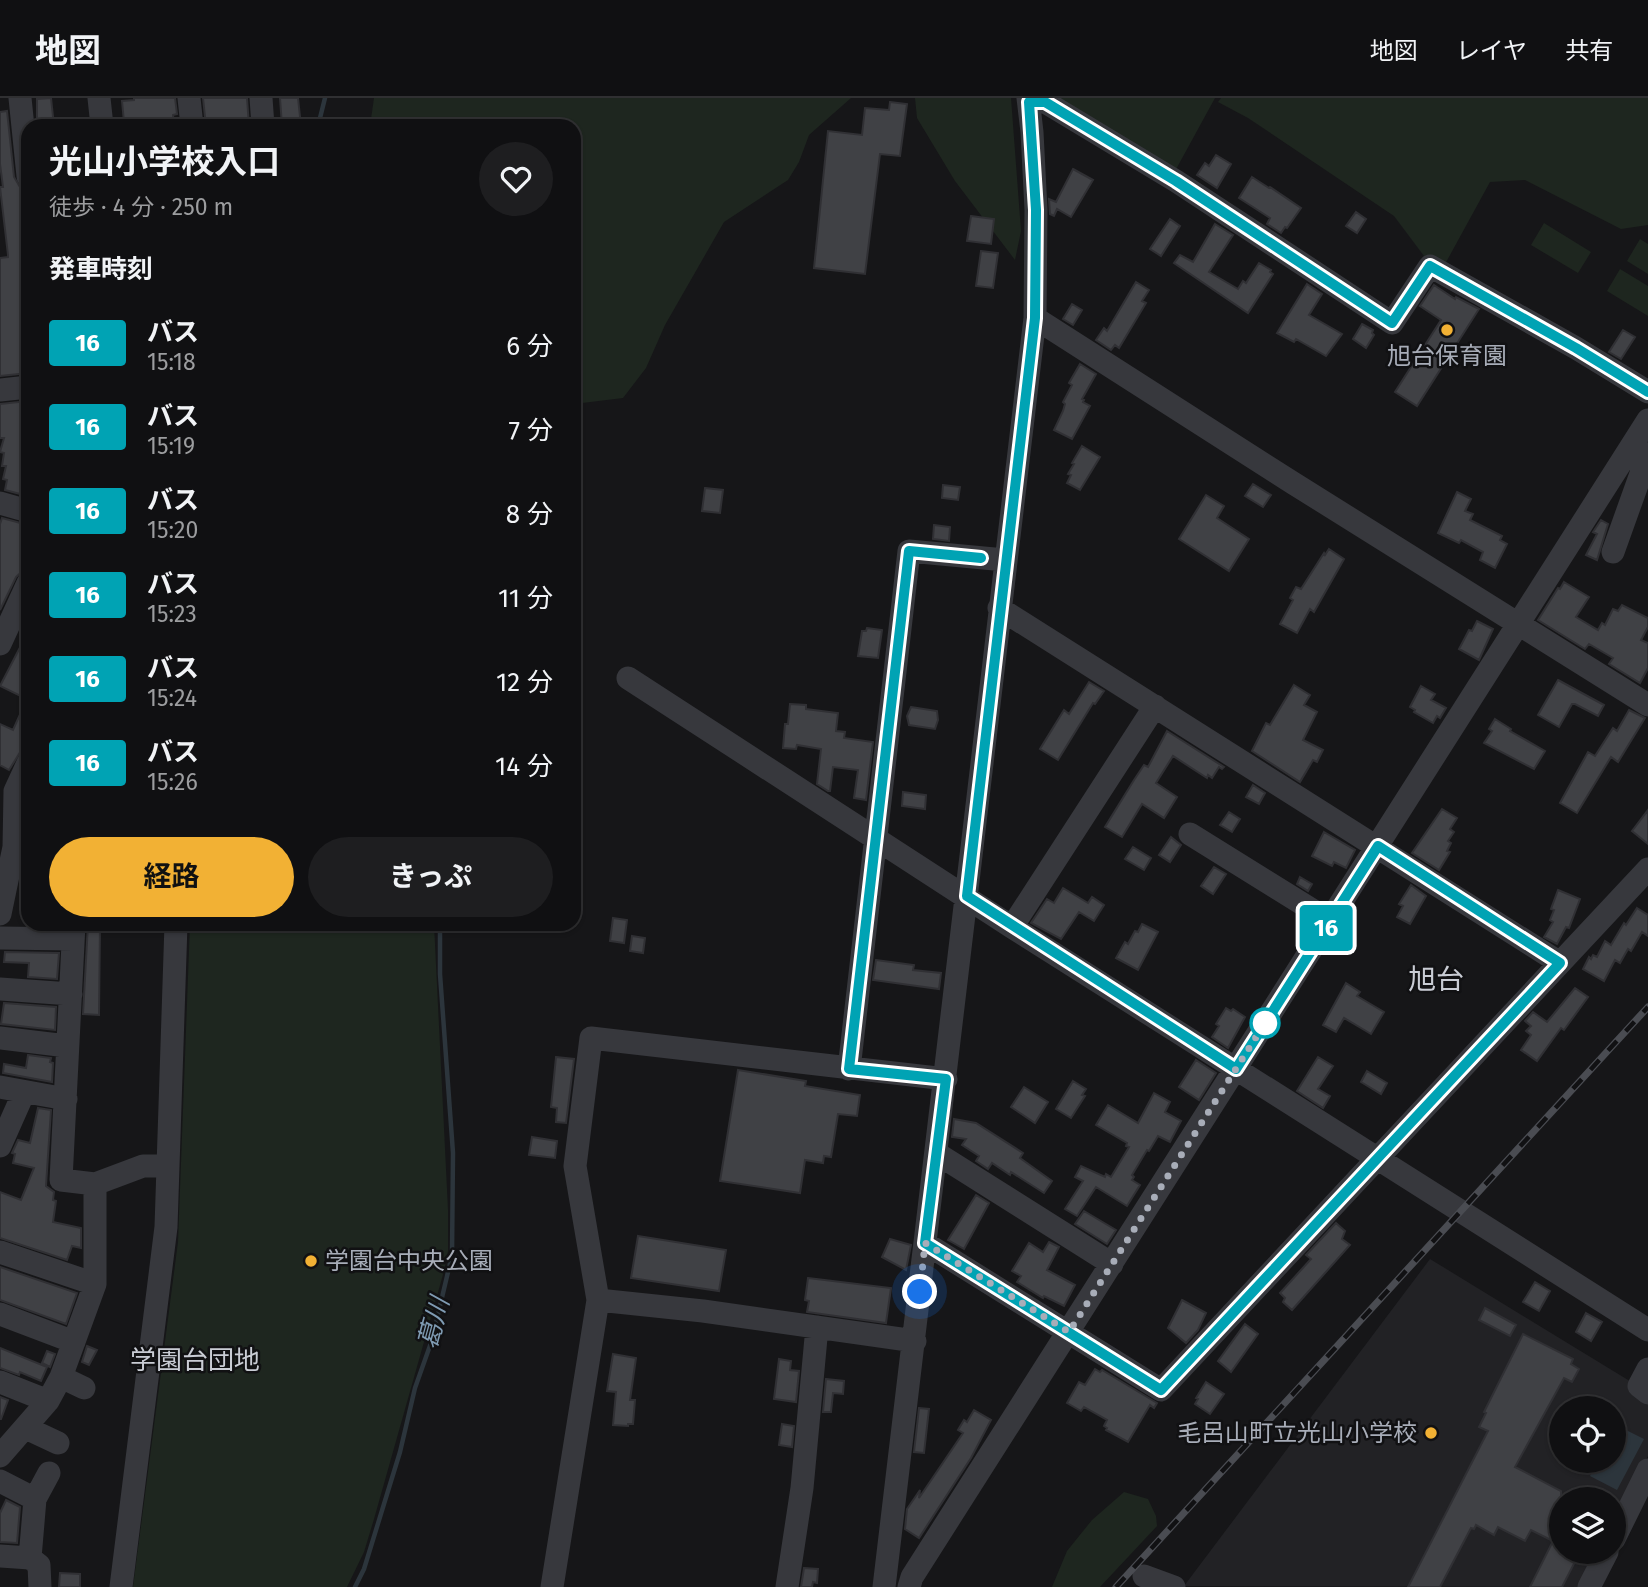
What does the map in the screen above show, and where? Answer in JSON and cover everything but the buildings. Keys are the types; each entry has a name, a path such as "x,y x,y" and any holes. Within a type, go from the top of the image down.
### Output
{"street":[{"path":"20,98 22,119"},
{"path":"99,98 101,119"},
{"path":"189,98 191,119"},
{"path":"261,98 263,119"},
{"path":"884,1587 1035,318 1036,210 1028,100 1045,102 1176,181 1392,323 1430,266 1648,392"},
{"path":"1035,318 1648,705"},
{"path":"0,390 21,388"},
{"path":"909,1587 912,1577 1648,420"},
{"path":"1613,552 1648,454"},
{"path":"0,503 21,509"},
{"path":"849,1069 909,551 1005,560"},
{"path":"0,644 21,598"},
{"path":"999,608 1560,963"},
{"path":"628,678 1012,927 1648,1330"},
{"path":"1012,927 1155,706"},
{"path":"0,914 17,887 7,786 21,771"},
{"path":"1190,834 1330,921"},
{"path":"925,1243 1161,1390 1648,869"},
{"path":"0,938 73,931 61,1180 95,1184 143,1166 168,1166"},
{"path":"121,1587 166,1227 176,931"},
{"path":"0,989 71,994"},
{"path":"0,1038 67,1046"},
{"path":"552,1587 598,1300 575,1166 591,1038 946,1079"},
{"path":"0,1087 66,1099"},
{"path":"0,1146 24,1092"},
{"path":"936,1153 1112,1265"},
{"path":"3,1448 26,1428 48,1401 61,1377 95,1284 95,1184"},
{"path":"0,1252 95,1284"},
{"path":"598,1300 703,1311 915,1341"},
{"path":"0,1314 74,1342"},
{"path":"788,1587 802,1488 817,1327"},
{"path":"1648,1369 1639,1386 1648,1393"},
{"path":"61,1377 84,1388"},
{"path":"0,1382 48,1401"},
{"path":"26,1428 58,1443"},
{"path":"1626,1515 1648,1471"},
{"path":"30,1558 35,1499 48,1473"},
{"path":"0,1481 35,1499"},
{"path":"0,1556 30,1558 39,1564 40,1587"},
{"path":"1589,1587 1601,1564"},
{"path":"1144,1576 1174,1587"}],"shaded area":[{"path":"374,98 851,98 809,135 799,162 788,180 724,222 665,325 646,368 623,398 581,403 581,119 371,119"},
{"path":"915,98 1011,98 1021,231 1015,260 955,181 917,118"},
{"path":"1045,98 1215,98 1174,173"},
{"path":"1221,98 1648,98 1648,225 1621,229 1525,180 1490,182 1444,266 1424,256 1394,216 1248,118 1218,102"},
{"path":"1544,223 1591,252 1578,273 1531,245"},
{"path":"1640,239 1648,244 1648,274 1627,261"},
{"path":"1620,269 1648,286 1648,316 1607,291"},
{"name":"学園台中央公園","path":"190,931 434,931 448,1251 374,1519 364,1552 347,1587 133,1587 178,1242"},
{"name":"毛呂山町立光山小学校","path":"1430,1259 1633,1383 1648,1404 1648,1456 1626,1501 1626,1487 1549,1487 1549,1564 1594,1564 1582,1587 1184,1586"},
{"path":"1626,1430 1644,1439 1626,1473"},
{"path":"1592,1473 1626,1473 1619,1487 1611,1487 1590,1476"},
{"path":"1124,1492 1148,1499 1156,1516 1157,1526 1100,1587 1052,1587 1067,1551 1092,1520"}],"waterway":[{"name":"葛川","path":"320,119 325,98"},
{"name":"葛川","path":"355,1587 364,1569 400,1452 415,1388 432,1340 452,1255 453,1153 440,974 440,931"}],"railway":[{"path":"1116,1587 1648,1007"}],"bus line":[{"name":"16","path":"981,558 909,551 849,1069 946,1079 925,1243 1161,1390 1560,963 1378,846 1236,1069 967,896 1035,318 1036,210 1029,102 1045,102 1176,181 1392,323 1430,266 1648,392"}],"place":[{"name":"旭台保育園","path":"1447,330"},
{"name":"学園台中央公園","path":"311,1261"},
{"name":"毛呂山町立光山小学校","path":"1431,1433"}],"district":[{"name":"旭台","path":"1436,979"},
{"name":"学園台団地","path":"195,1360"}],"route":[{"path":"920,1292 925,1243 1069,1332 1265,1023"}]}
